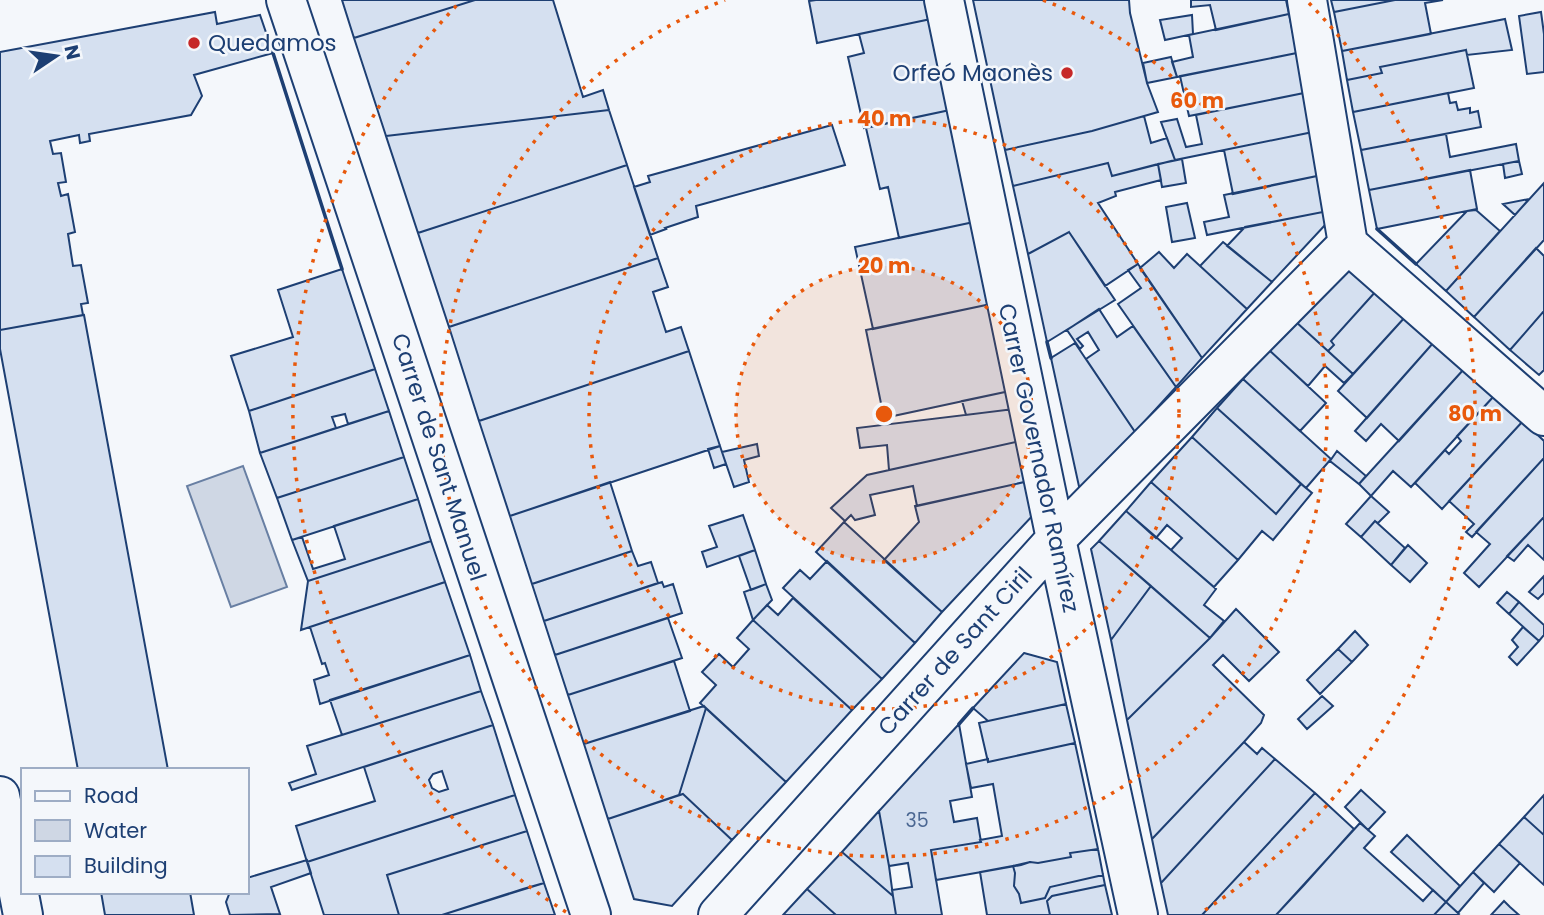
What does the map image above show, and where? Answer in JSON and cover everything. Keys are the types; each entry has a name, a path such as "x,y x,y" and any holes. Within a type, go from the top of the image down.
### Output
{"street":[{"name":"Carrer de Sant Manuel","path":"286,0 591,915"},
{"name":"Carrer Governador Ramírez","path":"944,0 1056,540 1138,915"},
{"path":"1307,0 1348,244 1544,416"},
{"name":"Carrer de Sant Ciril","path":"718,915 1056,540 1348,244"},
{"path":"0,796 23,915"}],"water":[{"path":"243,466 287,587 231,607 187,486"}],"building":[{"path":"342,0 475,0 354,38"},
{"path":"475,0 553,0 583,97 603,90 609,110 386,136 354,38"},
{"path":"927,0 931,19 817,43 809,1"},
{"name":"Orfeó Maonès","path":"973,0 1129,0 1147,83 1158,112 1092,131 1005,150"},
{"path":"1191,0 1286,0 1289,14 1216,30 1210,5 1191,7"},
{"path":"1331,0 1395,0 1334,12"},
{"path":"1395,0 1443,0 1425,3 1431,34 1342,51 1334,12"},
{"path":"215,12 217,24 260,15 273,53 194,75 202,96 191,115 89,134 90,141 80,143 79,135 50,141 53,154 61,153 66,182 58,183 61,196 68,194 75,232 68,234 73,266 81,265 88,303 81,304 83,315 0,330 0,52"},
{"path":"1541,12 1544,72 1527,74 1519,16"},
{"path":"1289,14 1297,53 1177,77 1172,62 1193,57 1189,35"},
{"path":"1192,15 1193,34 1165,40 1160,20"},
{"path":"931,19 950,110 864,128 848,57 864,53 859,34"},
{"path":"1505,19 1512,50 1467,55 1466,50 1380,67 1382,73 1347,80 1342,51"},
{"path":"1466,50 1474,88 1353,112 1347,80 1382,73 1380,67"},
{"path":"1297,53 1304,93 1189,116 1180,76"},
{"path":"1171,57 1177,77 1147,83 1143,63"},
{"path":"1304,93 1313,132 1175,160 1161,122 1177,119 1186,147 1202,144 1196,115"},
{"path":"1448,93 1450,103 1456,102 1458,110 1470,108 1470,113 1478,111 1481,127 1361,150 1353,112"},
{"path":"609,110 627,165 418,233 386,136"},
{"path":"950,110 974,222 899,238 888,187 880,189 866,128"},
{"path":"1144,116 1151,143 1167,138 1175,160 1112,176 1108,163 1013,186 1005,150 1092,131"},
{"path":"832,125 845,165 696,206 698,217 650,235 634,187 650,182 648,176"},
{"path":"1313,132 1322,175 1233,194 1224,150"},
{"path":"1446,134 1450,157 1516,144 1519,161 1369,190 1361,150"},
{"path":"1182,159 1186,183 1162,187 1158,164"},
{"path":"1519,161 1522,174 1505,178 1503,164"},
{"path":"1108,163 1112,176 1158,164 1161,180 1115,192 1116,196 1098,203 1138,264 1105,286 1069,232 1028,254 1013,186"},
{"path":"627,165 658,258 449,327 418,233"},
{"path":"1470,170 1477,209 1377,229 1369,190"},
{"path":"1322,175 1328,211 1207,235 1204,222 1229,217 1224,195"},
{"path":"1544,183 1544,240 1474,317 1446,291"},
{"path":"1529,199 1515,215 1503,204"},
{"path":"1187,203 1195,238 1172,242 1166,207"},
{"path":"1476,210 1500,231 1446,291 1416,264 1467,211"},
{"path":"1328,211 1326,224 1272,282 1227,246 1245,227"},
{"path":"974,222 991,304 873,329 855,247"},
{"path":"1069,232 1115,300 1047,342 1028,254"},
{"path":"1223,242 1272,282 1247,309 1200,266"},
{"path":"1536,248 1544,256 1544,311 1510,350 1474,317"},
{"path":"1159,252 1174,268 1187,254 1247,309 1202,358 1140,268"},
{"path":"658,258 668,287 653,292 666,332 681,327 689,351 479,421 449,327"},
{"path":"1346,263 1377,290 1331,341 1334,345 1328,351 1295,321"},
{"path":"1138,264 1202,358 1176,387 1118,304 1141,288 1128,270"},
{"path":"342,269 375,369 249,411 231,356 293,337 278,290"},
{"path":"1377,290 1406,316 1353,374 1328,351 1334,345 1331,341"},
{"path":"991,304 1010,391 884,418 866,330"},
{"path":"1099,309 1117,337 1133,326 1176,387 1135,432 1086,359 1099,350 1088,332 1077,339 1083,346 1080,349 1067,330"},
{"path":"1544,311 1544,370 1539,375 1510,350"},
{"path":"84,315 168,768 78,768 0,349 0,330"},
{"path":"1406,316 1434,342 1367,418 1338,391"},
{"path":"1295,321 1353,374 1344,383 1325,366 1308,386 1269,350"},
{"path":"1434,342 1464,369 1399,441 1381,424 1366,441 1355,431"},
{"path":"1075,343 1135,432 1080,491 1051,358"},
{"path":"1269,350 1326,403 1300,431 1243,379"},
{"path":"689,351 720,446 510,516 479,421"},
{"path":"375,369 389,411 348,424 345,414 332,417 336,428 260,453 249,411"},
{"path":"1464,369 1494,396 1411,487 1393,471 1371,496 1359,484"},
{"path":"1243,379 1331,459 1306,488 1217,408"},
{"path":"1010,391 1014,409 966,415 962,401"},
{"path":"1494,396 1523,421 1442,509 1415,483 1445,450 1449,454 1461,441 1457,436"},
{"path":"1217,408 1301,484 1276,514 1192,437"},
{"path":"1014,409 1020,441 889,470 887,445 860,448 857,428"},
{"path":"389,411 404,457 277,498 260,453"},
{"path":"1523,421 1544,441 1544,458 1472,537 1466,532 1474,524 1449,501"},
{"path":"1192,437 1276,514 1301,484 1312,493 1273,540 1262,531 1238,560 1151,482"},
{"path":"1020,441 1029,481 917,506 913,486 870,495 875,515 855,520 851,515 845,521 831,508 867,475"},
{"path":"757,444 759,456 744,460 749,482 734,487 722,452"},
{"path":"720,446 726,464 714,468 708,449"},
{"path":"1337,451 1366,476 1359,484 1330,461"},
{"path":"404,457 418,499 292,540 277,498"},
{"path":"1544,458 1544,517 1479,587 1464,573 1490,544 1476,532"},
{"path":"1029,481 1036,512 942,612 884,560 919,522 915,506"},
{"path":"610,482 632,551 532,584 510,516"},
{"path":"1151,482 1238,560 1214,587 1171,550 1182,538 1167,525 1156,538 1126,511"},
{"path":"1371,496 1389,512 1378,523 1375,521 1361,537 1346,524"},
{"path":"418,499 431,541 308,581 292,540 302,537 313,569 345,559 334,526"},
{"path":"1126,511 1216,589 1204,605 1224,621 1210,638 1099,541"},
{"path":"743,515 755,550 707,567 702,552 717,547 709,526"},
{"path":"1544,517 1544,560 1528,545 1514,561 1507,556"},
{"path":"1375,521 1405,548 1391,565 1361,537"},
{"path":"844,522 942,612 915,643 816,552"},
{"path":"431,541 445,582 301,630 308,581"},
{"path":"1099,541 1151,586 1111,640 1091,549"},
{"path":"1408,545 1427,563 1410,582 1391,565"},
{"path":"755,550 766,584 751,590 739,556"},
{"path":"632,551 638,566 651,562 658,583 544,621 532,584"},
{"path":"827,561 915,643 882,679 783,588 800,570 810,579"},
{"path":"1544,576 1544,593 1538,599 1529,592"},
{"path":"445,582 470,655 320,704 314,680 329,675 325,663 322,664 310,627"},
{"path":"662,582 664,587 673,584 682,613 555,655 544,621"},
{"path":"766,584 772,600 753,620 744,592"},
{"path":"1151,586 1210,638 1127,720 1111,640"},
{"path":"1507,592 1519,602 1509,614 1497,603"},
{"path":"793,598 882,679 852,710 753,620 767,605 778,615"},
{"path":"1519,602 1544,625 1544,635 1539,641 1509,614"},
{"path":"1236,609 1279,652 1249,681 1223,655 1213,665 1264,715 1261,723 1244,742 1152,839 1127,720"},
{"path":"668,618 682,658 568,695 555,655"},
{"path":"753,620 852,710 786,782 700,703 716,685 702,672 719,654 733,667 749,649 737,638"},
{"path":"1523,627 1539,641 1517,665 1509,657 1518,647 1512,640"},
{"path":"1355,631 1368,645 1352,662 1338,649"},
{"path":"1338,649 1352,662 1320,694 1307,680"},
{"path":"1024,653 1057,662 1066,704 988,721 973,708"},
{"path":"470,655 481,691 342,735 330,700"},
{"path":"674,661 690,711 584,744 568,695"},
{"path":"481,691 493,725 292,790 289,783 316,774 307,746"},
{"path":"1322,696 1333,706 1307,729 1298,719"},
{"path":"1066,704 1075,743 988,762 979,723"},
{"path":"704,706 706,708 679,795 608,819 584,744"},
{"path":"706,708 786,782 732,840 683,794 679,795"},
{"path":"959,724 972,797 950,801 954,822 977,818 981,842 931,850 942,915 896,915 892,890 912,887 908,863 889,866 879,811"},
{"path":"493,725 515,795 307,862 296,826 375,801 364,767","holes":["442,771 448,789 439,792 432,788 429,780 433,774"]},
{"path":"1244,742 1257,754 1262,748 1275,759 1161,883 1152,839"},
{"path":"1075,743 1098,849 1070,853 1071,857 936,880 931,850 1002,836 993,784 971,788 966,764 988,759 988,762"},
{"path":"1275,759 1315,793 1202,915 1168,915 1161,883"},
{"path":"1361,790 1385,812 1368,830 1345,807"},
{"path":"1315,793 1354,829 1304,885 1276,915 1202,915"},
{"path":"683,794 732,840 672,906 634,899 608,819"},
{"path":"515,795 527,831 387,875 399,915 324,915 307,862"},
{"path":"1544,795 1544,835 1524,817"},
{"path":"879,811 889,866 893,896 842,852"},
{"path":"1524,817 1544,835 1544,885 1499,844"},
{"path":"1360,823 1375,836 1364,848 1423,901 1433,890 1446,902 1434,915 1276,915"},
{"path":"527,831 544,883 442,915 399,915 387,875"},
{"path":"1407,835 1460,886 1446,902 1391,852"},
{"path":"1499,844 1520,863 1494,892 1473,872"},
{"path":"1098,849 1103,875 1050,887 1045,898 1021,903 1014,886 1013,866 1071,857 1070,853"},
{"path":"842,852 893,896 896,915 836,915 807,889"},
{"path":"307,860 311,873 271,887 280,914 230,915 226,902 229,894 248,894 248,878"},
{"path":"1013,866 1014,886 1021,903 1045,898 1050,887 1103,875 1105,885 1052,896 1047,901 1050,915 987,915 980,872"},
{"path":"1473,872 1484,883 1458,913 1446,902"},
{"path":"544,883 555,915 442,915 523,889"},
{"path":"1105,885 1112,915 1050,915 1047,901 1052,896"},
{"path":"807,889 836,915 783,915"},
{"path":"101,894 190,894 194,915 105,915"},
{"path":"1504,901 1510,907 1519,915 1491,915"},
{"path":"1446,902 1459,914 1434,915"}],"wall":[{"path":"273,53 342,269"},
{"path":"1377,229 1416,264"},
{"path":"1047,342 1051,358"},
{"path":"959,724 973,708"}],"place":[{"name":"Quedamos","path":"194,43"},
{"name":"Orfeó Maonès","path":"1067,73"}]}
